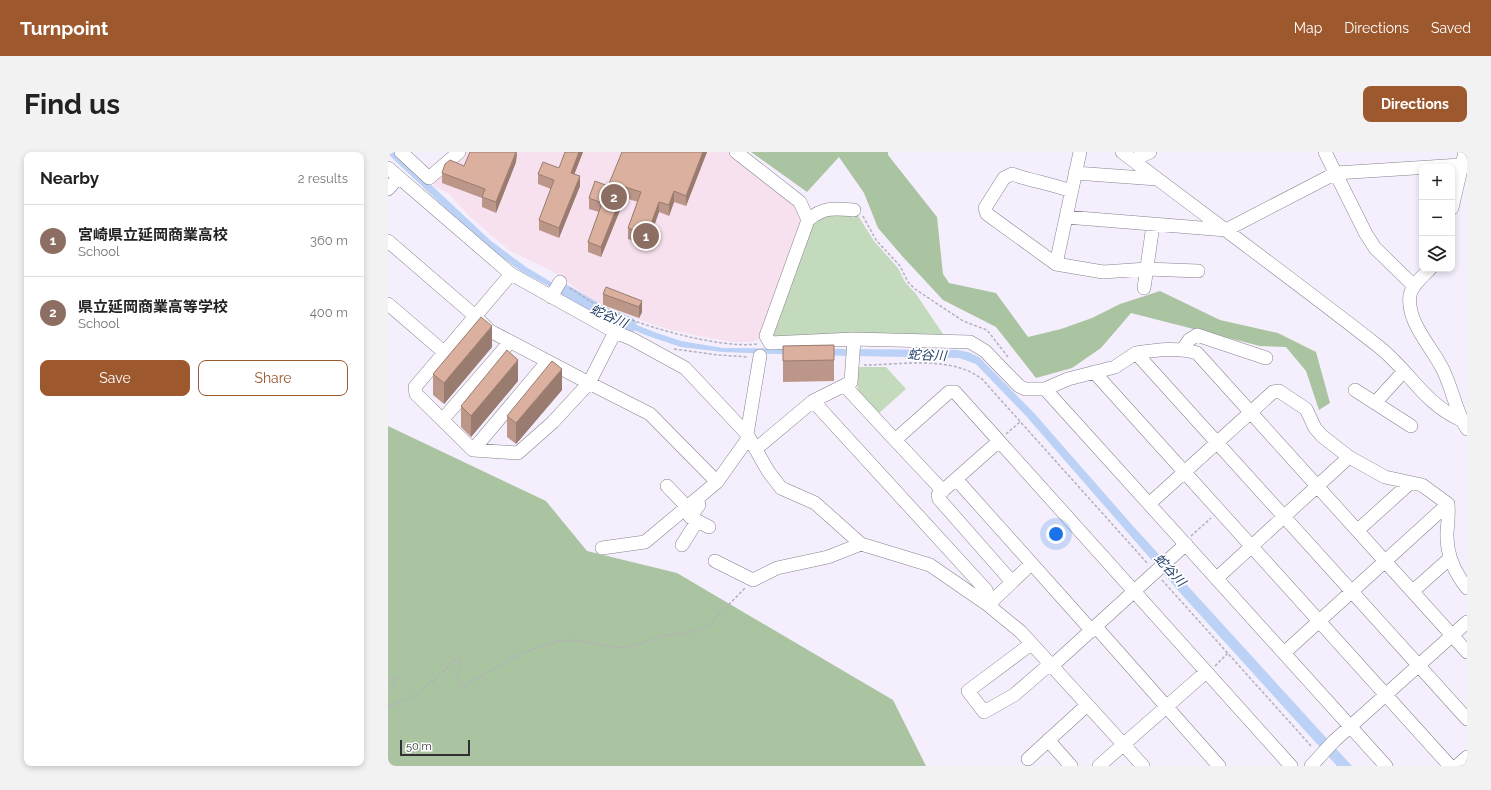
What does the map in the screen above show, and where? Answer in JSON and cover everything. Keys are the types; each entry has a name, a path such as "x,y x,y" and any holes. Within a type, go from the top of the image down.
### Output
{"street":[{"path":"401,152 429,178 457,153"},
{"path":"736,152 800,202 808,220"},
{"path":"1056,264 1080,152"},
{"path":"1122,152 1380,347 1404,371 1429,400 1464,424"},
{"path":"1133,160 1150,152"},
{"path":"1325,152 1366,234 1375,248 1414,286"},
{"path":"1454,200 1465,152"},
{"path":"1066,217 1153,226 1226,230 1336,173 1461,165"},
{"path":"388,168 511,274 615,332 632,338 685,368 751,440 768,471 781,488 815,503 861,544 930,565 988,606 1021,632 1143,766"},
{"path":"1075,173 1158,179"},
{"path":"1071,191 1050,183 1033,181 1012,174 1004,178 986,208 987,214 1056,264 1103,272 1147,269 1198,271"},
{"path":"388,189 398,178"},
{"path":"854,210 838,208 824,209 808,220 766,336 770,343 853,341 970,342 985,351 1018,386 1025,389 1045,389 1068,379 1115,367 1136,353 1168,349 1183,349 1197,353 1467,652"},
{"path":"1144,288 1153,226"},
{"path":"390,249 476,316 490,331 547,362 650,414 716,484"},
{"path":"1427,272 1414,286 1410,295 1414,320 1444,372 1464,424"},
{"path":"511,274 415,387 416,394 473,450 518,453 553,422 589,383 615,332"},
{"path":"552,296 559,283"},
{"path":"388,304 445,352"},
{"path":"1183,349 1189,340 1197,335 1266,358"},
{"path":"682,545 703,524 690,517 751,440 813,401 851,382 853,341"},
{"path":"443,419 510,342"},
{"path":"1136,353 1467,719"},
{"path":"751,440 760,357"},
{"path":"473,450 547,362"},
{"path":"1375,402 1404,371"},
{"path":"1094,372 1385,696 1450,766"},
{"path":"845,386 943,490"},
{"path":"1045,389 1386,766"},
{"path":"1355,390 1411,426"},
{"path":"1149,504 1273,392 1279,391 1306,409 1315,428 1322,436 1349,457 1385,477 1422,485 1448,504 1449,512 1447,542 1449,559 1460,579 1467,588"},
{"path":"896,440 949,392 955,392 1291,766"},
{"path":"813,401 986,590 989,597 988,606"},
{"path":"999,441 938,495 939,499 1012,582"},
{"path":"1217,578 1349,457"},
{"path":"956,479 1031,564 1167,707 1219,766"},
{"path":"1358,530 1410,483"},
{"path":"602,548 645,542 716,484"},
{"path":"667,486 688,508"},
{"path":"1284,653 1448,504"},
{"path":"1031,644 968,691 984,712 1014,695 1094,629 1170,560 1185,543"},
{"path":"715,561 753,580 777,568 828,557 861,544"},
{"path":"1413,591 1449,559"},
{"path":"988,606 1031,564"},
{"path":"1311,766 1321,757 1334,741 1467,622"},
{"path":"1099,766 1206,672"},
{"path":"1028,759 1087,705"},
{"path":"1048,740 1071,766"},
{"path":"1457,766 1467,757"}],"path":[{"path":"854,210 859,211 876,240 900,266 908,282 915,289 963,321 986,330 1009,360"},
{"path":"559,283 602,308 668,332 731,345 762,344 768,340"},
{"path":"673,349 718,355 760,357"},
{"path":"852,361 931,363 960,367 973,372 982,379 1321,757"},
{"path":"999,441 1020,421"},
{"path":"1185,543 1219,511"},
{"path":"388,706 414,695 429,686 456,659 459,659 460,662 457,672 458,679 460,685 464,686 522,653 558,641 576,640 619,648 640,644 663,636 692,632 708,626 713,622 753,580"},
{"path":"1206,672 1228,653"},
{"path":"388,680 397,677 398,679 388,691"}],"shaded area":[{"path":"466,152 729,152 797,205 804,217 761,338 752,342 731,342 670,330 603,307 550,270 510,251 470,217 448,193 434,186 431,181"}],"green space":[{"path":"751,152 888,152 888,155 937,217 943,274 949,283 996,293 1028,337 1061,329 1092,318 1120,304 1160,291 1220,320 1278,333 1316,352 1330,403 1319,410 1306,371 1286,347 1260,346 1131,313 1101,348 1072,368 1036,378 996,327 943,300 903,257 878,228 864,193 839,157 807,192"},
{"path":"857,214 874,241 898,268 905,282 916,294 945,337 774,338 771,332 812,220 819,215"},
{"path":"857,367 886,367 906,389 878,414 860,394 857,384"},
{"path":"388,426 546,501 587,551 677,573 893,700 926,766 388,766"}],"water":[{"path":"388,152 394,152 410,165 491,241 526,267 598,310 657,333 681,341 723,348 957,350 968,352 979,357 1034,413 1133,526 1352,766 1337,766 1183,596 1026,416 976,364 959,358 722,352 681,347 648,336 624,326 522,272 480,241 388,154"}],"building":[{"path":"470,152 516,152 496,202 482,197 485,189 442,173 445,164 450,160 464,166"},
{"path":"565,152 579,152 571,173 580,176 559,228 539,220 554,180 538,174 543,162 559,168"},
{"path":"622,152 703,152 686,196 674,191 669,205 659,202 647,235 628,228 641,192 625,187 601,247 588,242 602,203 589,198 595,181 608,186"},
{"path":"606,287 642,301 639,307 603,294"},
{"path":"481,317 492,326 444,383 433,374"},
{"path":"834,345 834,360 783,361 783,346"},
{"path":"507,350 518,360 471,416 461,406"},
{"path":"552,361 562,369 516,423 507,416"}],"waterway":[{"name":"蛇谷川","path":"561,291 601,314 628,325"}],"place":[{"name":"県立延岡商業高等学校","path":"614,197"},
{"name":"宮崎県立延岡商業高校","path":"646,236"}]}
